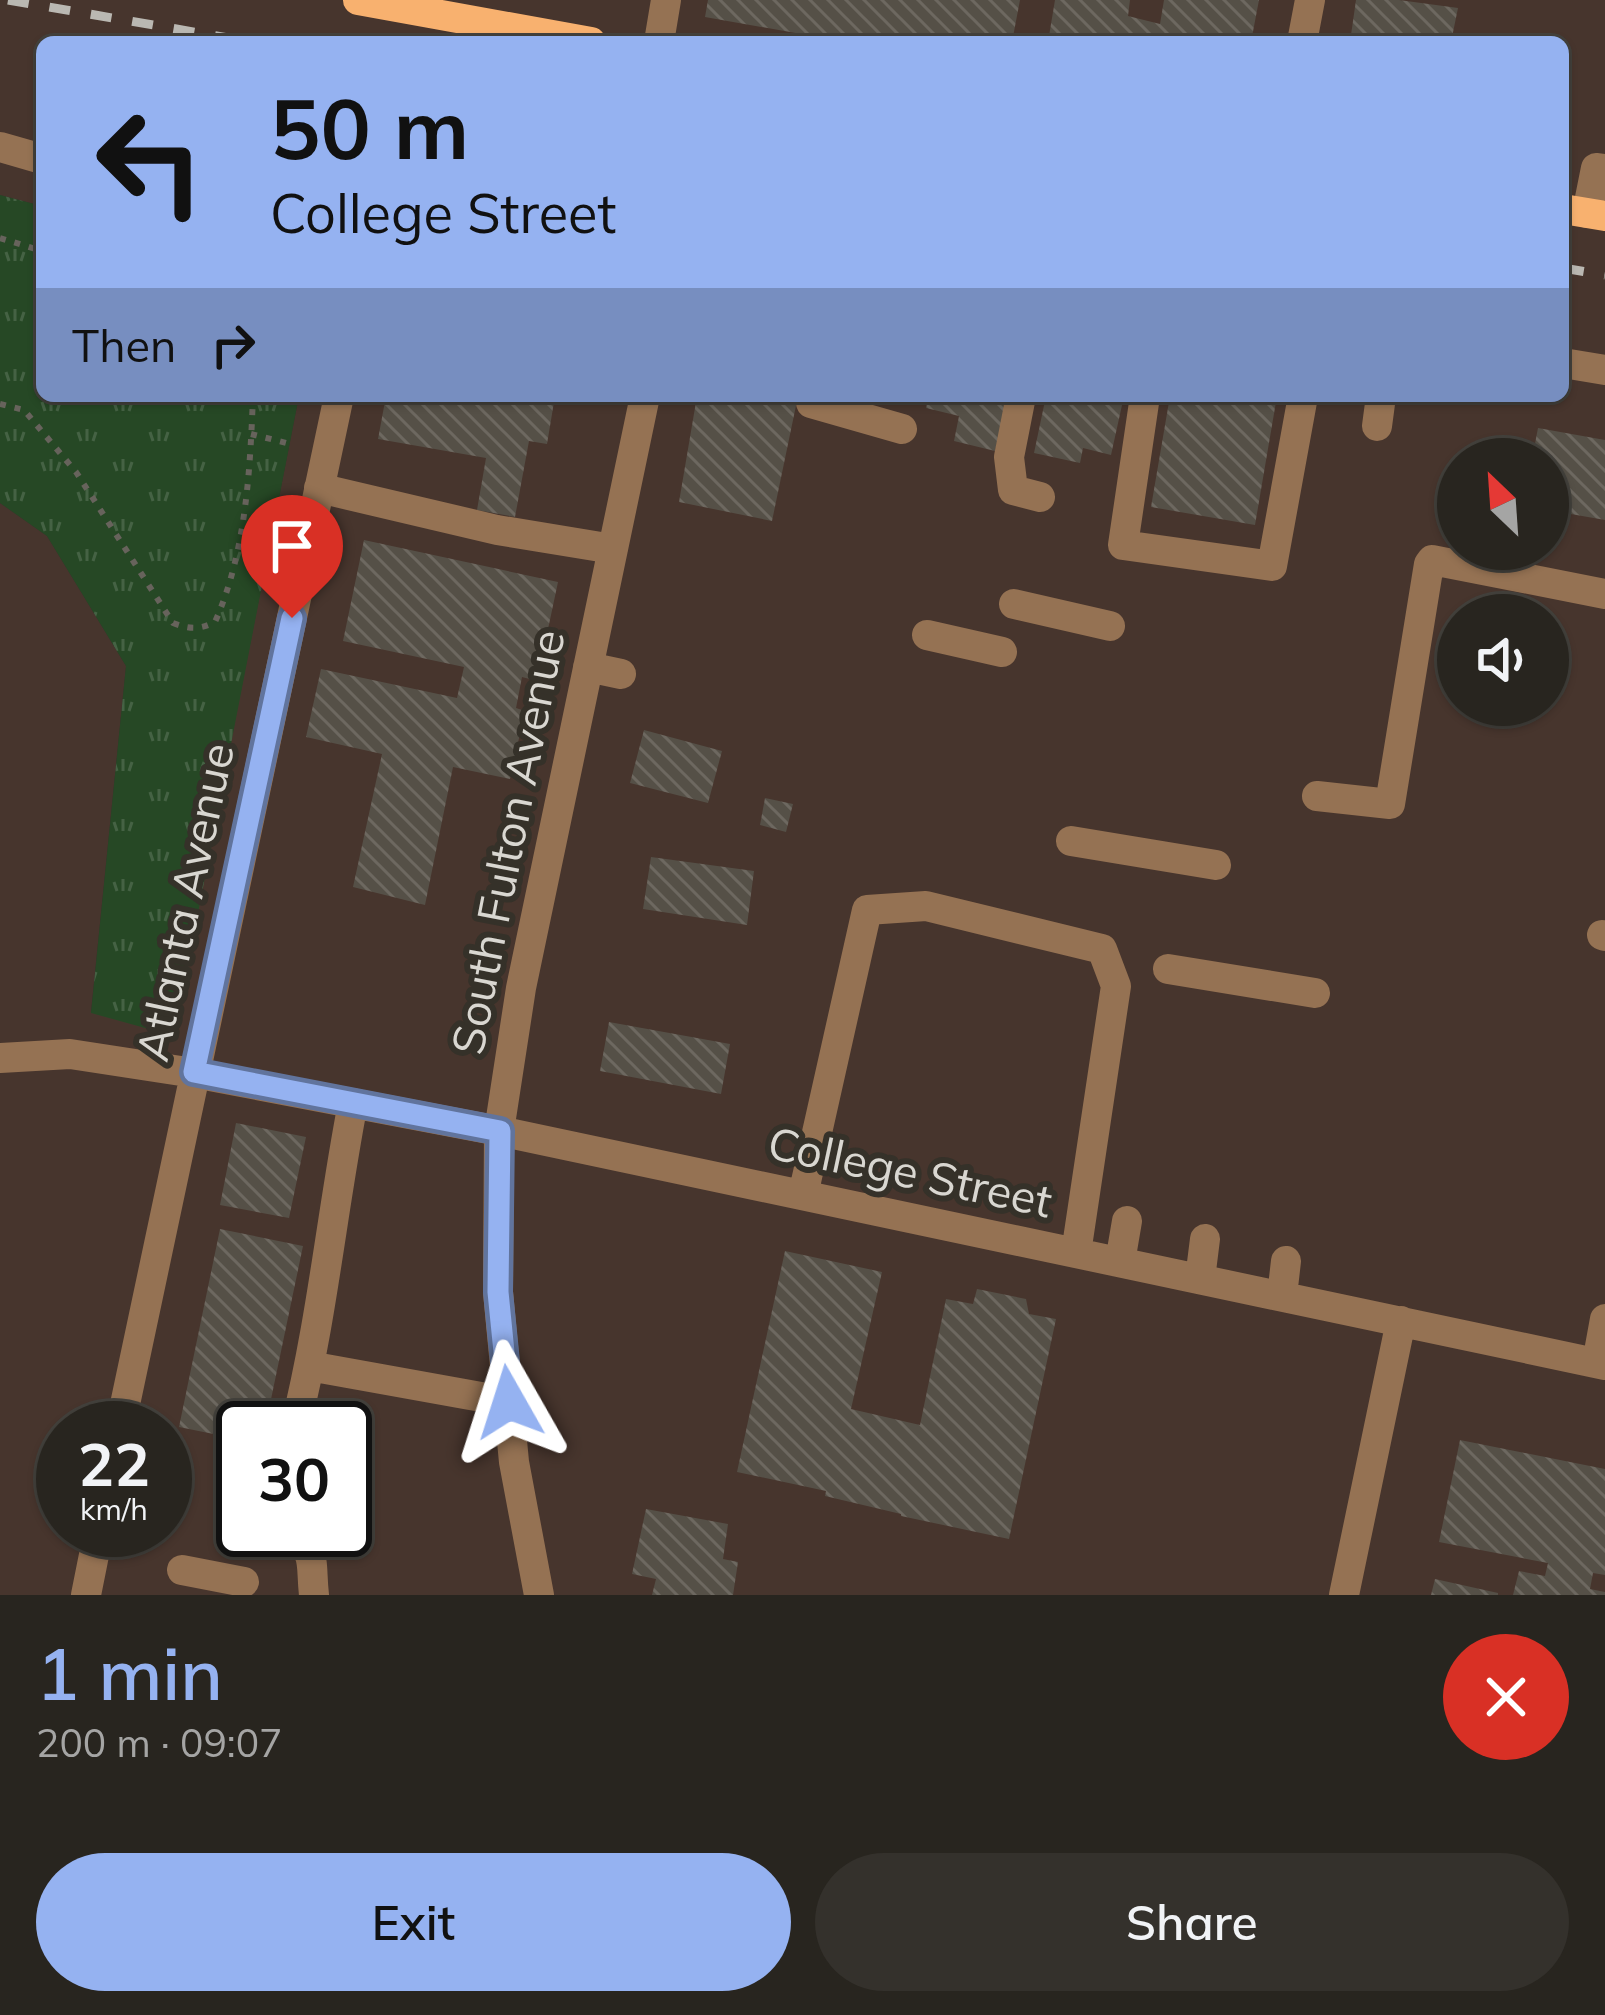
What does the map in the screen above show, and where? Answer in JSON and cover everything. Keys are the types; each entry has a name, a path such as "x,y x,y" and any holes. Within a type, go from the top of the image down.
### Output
{"main road":[{"path":"358,0 558,36"}],"street":[{"path":"660,36 666,0"},
{"path":"1303,36 1310,0"},
{"path":"0,147 36,158"},
{"path":"1585,213 1600,169"},
{"path":"1569,364 1605,370"},
{"name":"Atlanta Avenue","path":"127,1401 338,402"},
{"name":"South Fulton Avenue","path":"539,1595 514,1462 498,1292 500,1131 521,988 588,667 618,565 644,402"},
{"path":"817,402 902,429"},
{"path":"1021,402 1009,457 1013,490 1040,497"},
{"path":"1144,402 1123,545 1272,566 1302,402"},
{"path":"319,488 497,530 618,565"},
{"path":"1317,796 1390,804 1432,560 1605,593"},
{"path":"1014,604 1111,626"},
{"path":"927,635 1003,652"},
{"path":"588,667 621,674"},
{"path":"1071,841 1216,865"},
{"path":"803,1195 867,910 926,906 1102,949 1116,986 1076,1252"},
{"path":"1168,969 1315,993"},
{"name":"College Street","path":"0,1058 70,1054 194,1072 500,1131 1601,1364"},
{"path":"301,1401 353,1103"},
{"path":"1120,1262 1127,1221"},
{"path":"1200,1279 1205,1240"},
{"path":"1282,1296 1286,1261"},
{"path":"1601,1364 1605,1319"},
{"path":"1344,1595 1401,1321"},
{"path":"309,1366 509,1402"},
{"path":"86,1595 94,1557"},
{"path":"312,1557 314,1595"},
{"path":"182,1570 244,1582"}],"path":[{"path":"0,238 36,249"},
{"path":"0,404 24,410 94,499 173,623 203,628 214,622 234,566 248,488 253,402"},
{"path":"251,434 290,444"}],"shaded area":[{"path":"0,0 1605,0 1605,1595 0,1595 0,503 47,536 126,666 91,1012 173,1035 298,402 1569,402 1569,36 36,36 36,204 0,195"}],"green space":[{"path":"0,195 36,204 36,402 298,402 174,1036 91,1013 126,666 47,536 0,503"}],"building":[{"path":"708,0 1020,0 1013,36 812,36 705,17"},
{"path":"1055,0 1130,0 1128,16 1160,24 1164,0 1259,0 1252,36 1049,36"},
{"path":"1356,0 1458,8 1452,36 1351,36"},
{"path":"385,402 554,402 547,444 529,441 515,517 477,510 486,458 378,439"},
{"path":"696,402 797,402 772,521 679,502"},
{"path":"928,402 1007,402 995,451 954,441 959,416 926,408"},
{"path":"1045,402 1123,402 1111,455 1083,448 1080,463 1034,453"},
{"path":"1169,402 1276,402 1255,525 1151,507"},
{"path":"1538,428 1605,440 1605,520 1569,514 1569,438 1536,438"},
{"path":"364,540 558,582 537,681 522,677 516,708 525,711 510,779 453,767 425,905 353,887 382,754 306,737 321,669 457,698 464,667 343,641"},
{"path":"644,730 722,751 708,803 630,783"},
{"path":"765,798 793,804 786,832 760,825"},
{"path":"651,857 754,871 747,925 643,909"},
{"path":"609,1022 730,1044 721,1094 600,1071"},
{"path":"236,1123 306,1137 289,1218 220,1205"},
{"path":"220,1229 303,1246 271,1401 216,1401 216,1435 192,1430 192,1401 184,1401"},
{"path":"785,1251 882,1272 851,1409 920,1425 946,1299 973,1304 977,1289 1026,1299 1029,1314 1056,1319 1009,1539 737,1472"},
{"path":"1460,1440 1605,1469 1605,1575 1593,1573 1590,1589 1605,1595 1513,1595 1519,1571 1545,1576 1548,1563 1439,1542"},
{"path":"646,1509 728,1524 723,1559 738,1562 733,1595 652,1595 656,1579 632,1574"},
{"path":"1435,1579 1498,1593 1498,1595 1431,1595"}],"railway":[{"path":"8,0 217,36"},
{"path":"1569,269 1605,275"}],"route":[{"path":"292,618 194,1072 500,1131 498,1292 509,1402"}]}
